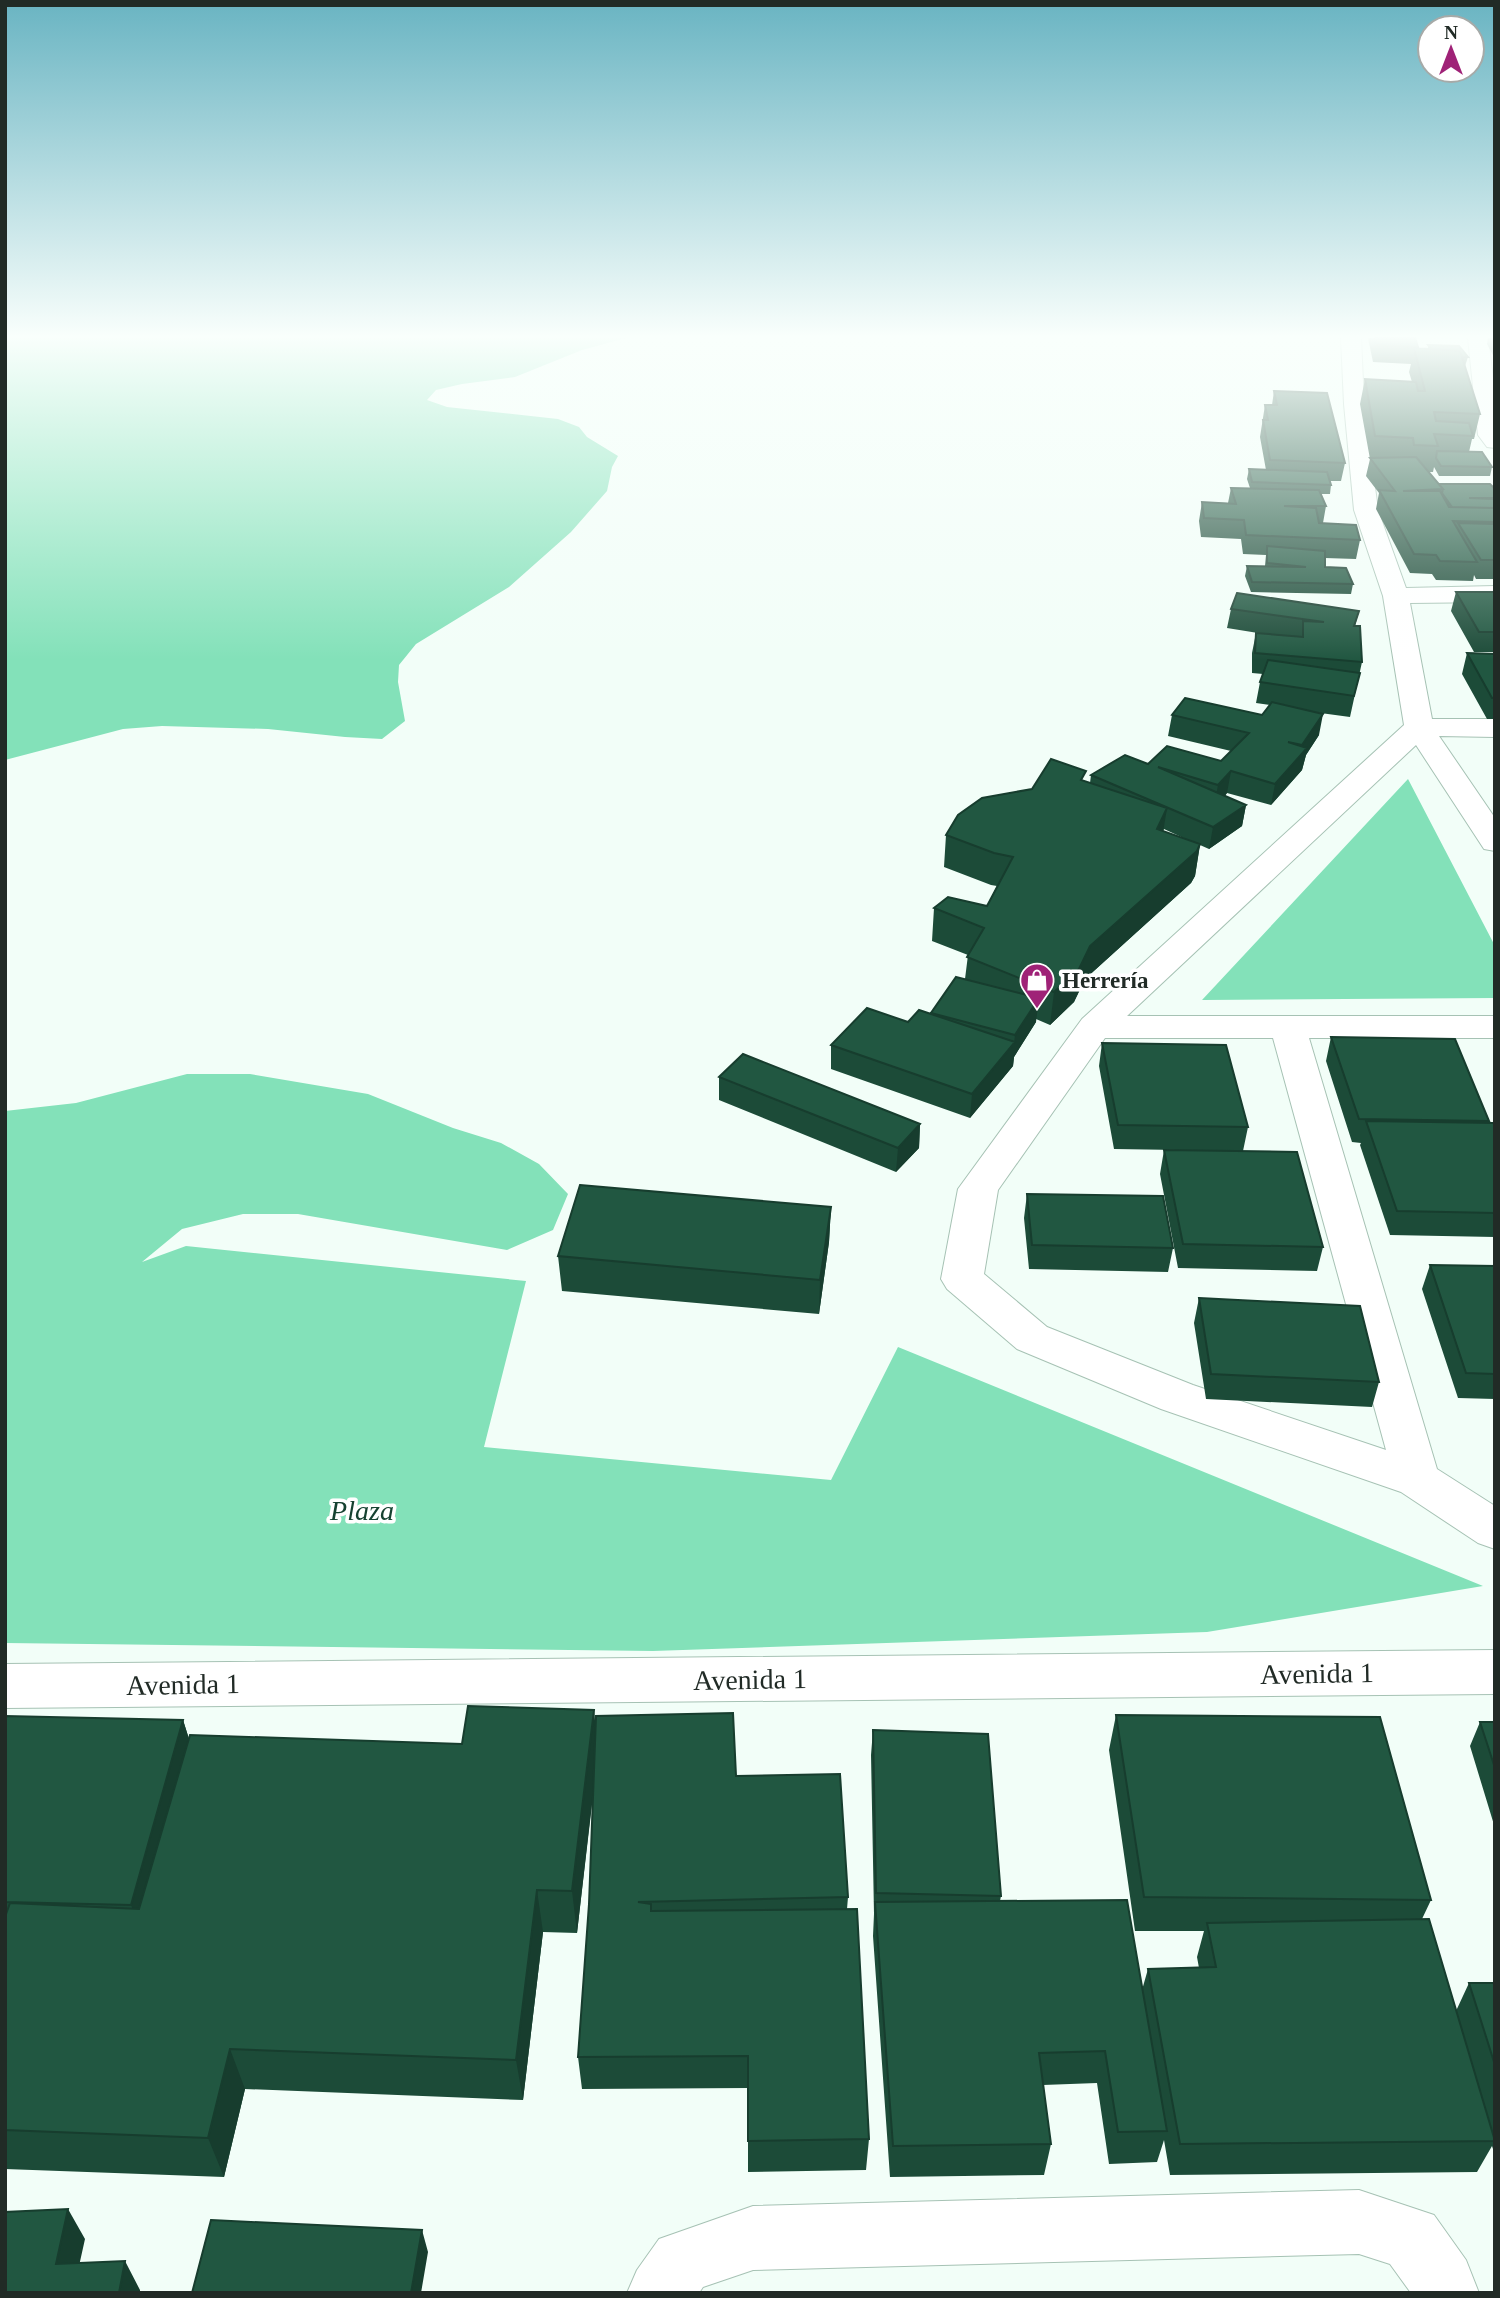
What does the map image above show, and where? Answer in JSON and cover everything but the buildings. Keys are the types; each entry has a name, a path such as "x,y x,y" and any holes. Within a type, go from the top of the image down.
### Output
{"street":[{"path":"1359,445 1366,510 1395,596 1419,727 1495,842"},
{"path":"1395,596 1495,594"},
{"path":"1495,728 1419,727 1095,1027 978,1189 962,1279 1032,1338 1177,1397 1417,1479 1495,1530"},
{"path":"1095,1027 1495,1027"},
{"path":"1288,1027 1417,1479"},
{"name":"Avenida 1","path":"5,1686 1495,1672"},
{"path":"660,2293 682,2262 752,2238 1359,2222 1410,2238 1443,2283 1446,2293"}],"green space":[{"path":"5,445 600,445 618,456 612,467 607,491 571,532 509,587 416,644 399,665 398,682 405,721 382,739 268,729 162,726 123,729 5,760"},
{"path":"1408,779 1495,946 1495,998 1202,1000"},
{"name":"Plaza","path":"187,1074 250,1074 368,1094 453,1128 501,1143 539,1164 568,1194 553,1230 507,1250 298,1214 243,1214 182,1229 142,1262 186,1246 526,1281 484,1447 831,1480 898,1347 1483,1586 1207,1632 653,1651 5,1643 5,1111 76,1103"}],"place":[{"name":"Herrería","path":"1037,1010"}]}
